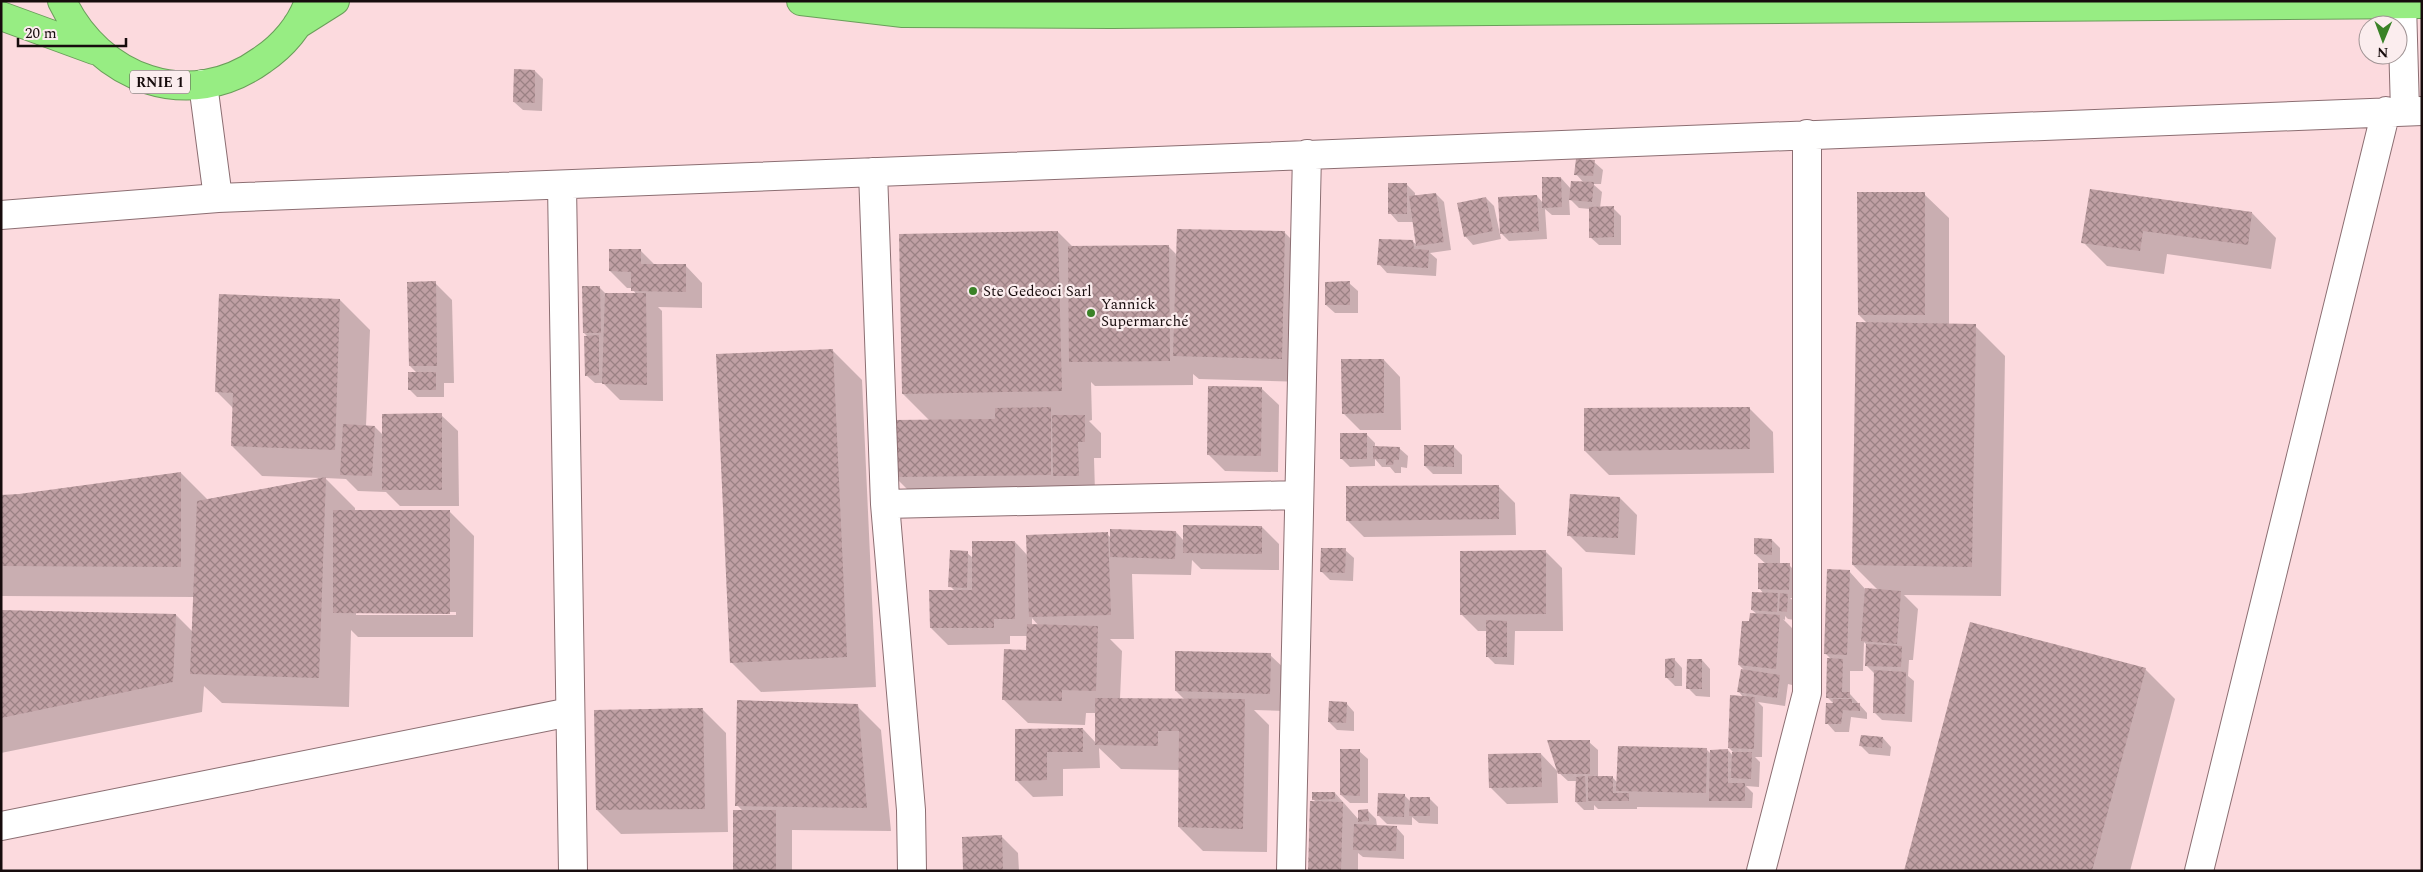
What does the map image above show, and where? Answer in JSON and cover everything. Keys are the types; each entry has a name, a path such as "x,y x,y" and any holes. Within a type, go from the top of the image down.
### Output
{"highway":[{"name":"RNIE 1","path":"62,1 76,27 97,52 115,65 147,79 168,84 203,84 225,79 256,65 274,51 296,26 309,1"},
{"name":"RNIE 1","path":"296,26 335,1"},
{"path":"801,1 903,13 1102,14 2412,4"},
{"name":"RNIE 1","path":"1,16 97,52"}],"street":[{"path":"2199,871 2404,111 2412,4"},
{"path":"203,84 218,198"},
{"path":"1,215 218,198 2404,111"},
{"path":"1761,871 1807,693 1807,134"},
{"path":"1290,871 1307,154"},
{"path":"873,172 885,504 911,810 912,871"},
{"path":"562,185 573,871"},
{"path":"885,504 1299,495"},
{"path":"1,826 570,712"}],"building":[{"path":"514,69 535,70 535,103 513,102"},
{"path":"1576,159 1595,160 1593,176 1574,175"},
{"path":"1542,177 1561,177 1562,207 1542,208"},
{"path":"1571,181 1594,182 1592,202 1569,200"},
{"path":"1388,183 1407,183 1407,214 1388,214"},
{"path":"2090,189 2252,212 2248,245 2143,231 2140,251 2081,243"},
{"path":"1857,192 1925,192 1925,315 1858,315"},
{"path":"1436,193 1444,242 1416,246 1409,196"},
{"path":"1537,195 1539,231 1500,234 1498,197"},
{"path":"1486,197 1493,231 1464,237 1457,203"},
{"path":"1614,206 1614,237 1589,238 1589,207"},
{"path":"1177,229 1285,231 1282,359 1173,356"},
{"path":"1058,231 1062,391 902,394 899,234"},
{"path":"1379,239 1413,240 1414,249 1429,250 1428,268 1377,265"},
{"path":"1169,245 1170,361 1069,362 1068,246"},
{"path":"609,249 641,249 641,264 686,264 686,292 631,291 631,272 609,271"},
{"path":"436,281 437,366 409,366 407,282"},
{"path":"1350,281 1350,305 1325,305 1325,282"},
{"path":"582,286 600,286 601,333 583,333"},
{"path":"605,293 646,293 647,385 602,384"},
{"path":"219,294 340,299 335,450 231,446 233,393 215,392"},
{"path":"1856,322 1976,324 1972,567 1852,565"},
{"path":"599,335 599,375 585,376 584,336"},
{"path":"833,349 847,657 730,663 716,354"},
{"path":"1341,359 1384,359 1384,413 1342,414"},
{"path":"408,372 436,372 436,390 408,390"},
{"path":"1208,386 1262,387 1261,456 1207,455"},
{"path":"1051,407 1051,475 894,477 893,420 995,419 995,408"},
{"path":"1750,407 1750,449 1584,451 1584,408"},
{"path":"442,413 442,490 382,490 382,414"},
{"path":"1052,415 1085,415 1085,442 1078,442 1079,476 1053,476"},
{"path":"343,424 375,426 372,476 340,475"},
{"path":"1340,433 1367,433 1367,459 1340,459"},
{"path":"1424,445 1454,445 1454,467 1424,466"},
{"path":"1373,446 1400,447 1399,460 1394,460 1393,465 1386,465 1386,459 1373,459"},
{"path":"181,472 181,567 1,566 1,495"},
{"path":"326,477 319,678 190,674 197,501"},
{"path":"1499,485 1499,519 1346,521 1346,486"},
{"path":"1570,494 1620,497 1618,538 1567,536"},
{"path":"333,510 450,510 450,614 333,613"},
{"path":"1183,525 1262,526 1262,554 1183,553"},
{"path":"1110,529 1176,531 1175,559 1110,557"},
{"path":"1108,532 1111,615 1029,617 1026,535"},
{"path":"1754,538 1772,539 1772,555 1754,554"},
{"path":"972,541 1015,541 1015,619 994,619 994,628 930,628 929,590 972,590"},
{"path":"1321,548 1346,548 1345,573 1320,572"},
{"path":"950,550 968,551 967,588 948,587"},
{"path":"1546,550 1546,614 1460,615 1460,551"},
{"path":"1758,563 1790,563 1789,590 1758,589"},
{"path":"1827,569 1850,570 1847,655 1824,654"},
{"path":"1865,588 1901,591 1897,644 1861,641"},
{"path":"1752,592 1778,593 1777,612 1751,610"},
{"path":"1780,593 1788,594 1787,612 1779,611"},
{"path":"1,610 176,614 173,682 1,718"},
{"path":"1750,613 1780,615 1776,669 1738,665 1742,621 1749,621"},
{"path":"1486,620 1507,621 1507,657 1486,657"},
{"path":"1970,622 2146,668 2092,871 1904,871"},
{"path":"1027,624 1098,626 1096,691 1062,690 1062,701 1002,700 1004,649 1026,650"},
{"path":"1866,644 1902,646 1901,667 1865,666"},
{"path":"1175,651 1271,653 1270,694 1175,691"},
{"path":"1675,658 1674,678 1665,678 1665,659"},
{"path":"1827,658 1843,659 1842,692 1850,692 1850,698 1826,698"},
{"path":"1687,659 1702,659 1702,689 1686,689"},
{"path":"1741,669 1780,675 1777,698 1737,692"},
{"path":"1874,670 1906,672 1905,714 1873,713"},
{"path":"1730,695 1755,697 1754,749 1728,748"},
{"path":"1095,698 1245,699 1243,829 1178,827 1179,731 1158,731 1158,746 1095,745"},
{"path":"1833,699 1852,699 1852,703 1860,703 1860,711 1843,710 1841,724 1825,724 1826,703 1833,703"},
{"path":"737,700 858,704 867,808 735,806"},
{"path":"1329,701 1347,702 1346,723 1328,722"},
{"path":"703,708 705,809 596,810 594,710"},
{"path":"1083,728 1083,752 1047,752 1047,780 1015,781 1015,729"},
{"path":"1861,735 1883,737 1882,748 1859,746"},
{"path":"1547,740 1590,740 1590,774 1558,774"},
{"path":"1618,746 1707,748 1706,793 1616,791"},
{"path":"1340,749 1360,749 1360,796 1340,795"},
{"path":"1728,749 1728,783 1745,783 1745,801 1709,801 1710,750"},
{"path":"1732,752 1752,752 1751,779 1731,778"},
{"path":"1541,753 1542,787 1489,788 1488,754"},
{"path":"1585,776 1586,802 1575,802 1576,777"},
{"path":"1588,776 1613,776 1613,793 1629,793 1629,801 1588,801"},
{"path":"1312,792 1335,792 1335,799 1312,800"},
{"path":"1378,793 1405,794 1404,817 1377,816"},
{"path":"1410,797 1430,797 1430,816 1409,816"},
{"path":"1310,801 1343,802 1341,871 1308,871"},
{"path":"1368,809 1369,821 1358,822 1358,810"},
{"path":"733,810 776,810 776,871 733,871"},
{"path":"1354,824 1397,826 1396,851 1353,850"},
{"path":"1002,835 1003,871 963,871 962,837"}],"place":[{"name":"Ste Gedeoci Sarl","path":"973,291"},
{"name":"Yannick Supermarché","path":"1091,313"}]}
